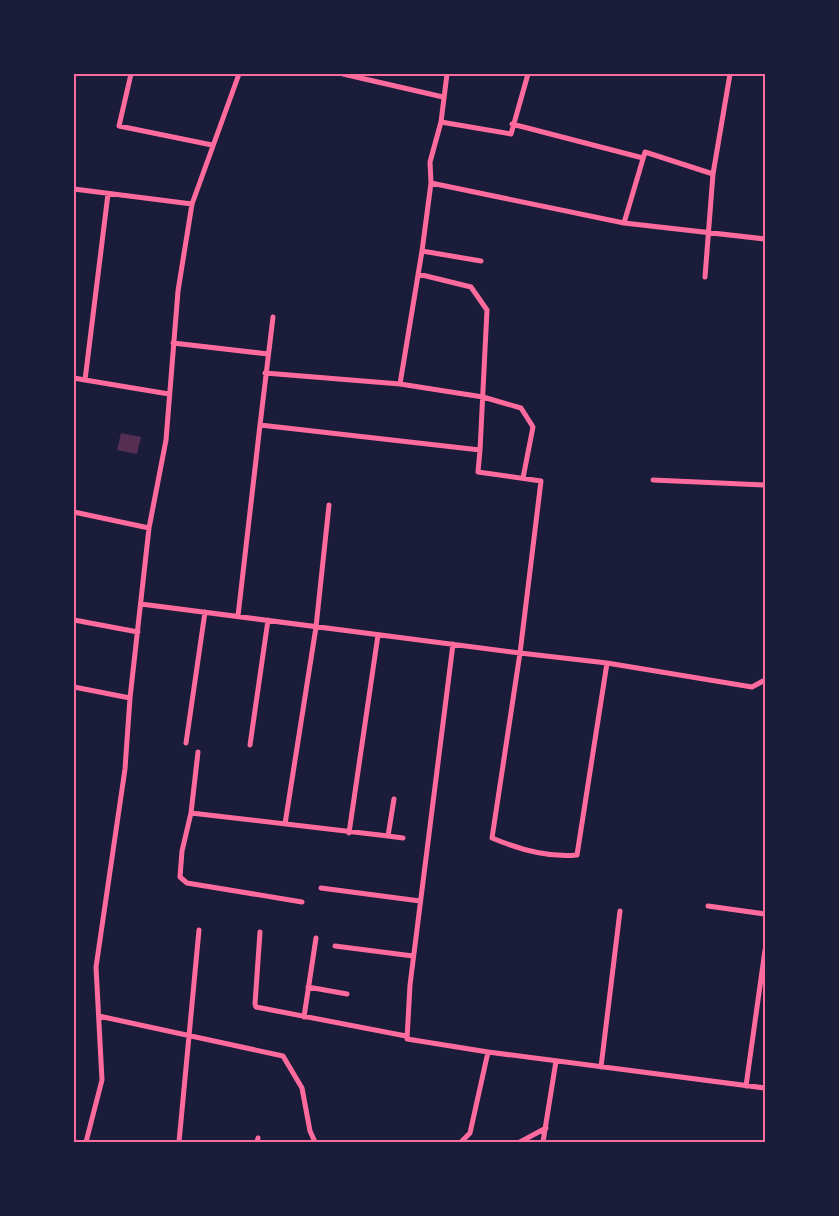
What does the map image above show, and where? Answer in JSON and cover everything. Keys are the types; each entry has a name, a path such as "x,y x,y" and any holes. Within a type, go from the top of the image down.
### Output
{"street":[{"path":"131,74 119,126 212,145"},
{"path":"86,1142 102,1080 96,966 125,769 130,698 149,528 166,440 168,394 178,291 192,204 239,74"},
{"path":"343,74 443,97"},
{"path":"400,384 422,251 431,182 430,162 441,122 447,74"},
{"path":"441,122 511,134 512,124 528,74"},
{"path":"705,277 713,174 730,74"},
{"path":"512,124 643,158"},
{"path":"624,223 645,152 713,174"},
{"path":"431,182 624,223 765,239"},
{"path":"74,189 192,204"},
{"path":"85,380 108,194"},
{"path":"422,251 481,261"},
{"path":"418,274 471,287 487,310 478,472 541,481 520,652 492,838 513,847 561,857 576,855 607,663"},
{"path":"238,616 273,317"},
{"path":"173,343 268,354"},
{"path":"265,374 400,384 483,397 521,408 533,427 523,478"},
{"path":"74,378 168,394"},
{"path":"260,425 480,450"},
{"path":"653,480 765,485"},
{"path":"285,824 316,626 329,505"},
{"path":"74,512 149,528"},
{"path":"141,604 607,663 752,687 765,680"},
{"path":"186,743 205,612"},
{"path":"74,620 138,632"},
{"path":"250,745 268,620"},
{"path":"350,833 378,635"},
{"path":"406,1036 413,956 453,644"},
{"path":"74,688 130,698"},
{"path":"198,752 191,813 182,851 180,877 183,880 302,902"},
{"path":"388,836 394,799"},
{"path":"191,813 403,838"},
{"path":"321,888 420,901"},
{"path":"708,906 765,914"},
{"path":"600,1067 620,911"},
{"path":"179,1142 199,930"},
{"path":"260,932 254,1004 256,1007 406,1036 409,1040 765,1088"},
{"path":"304,1017 316,938"},
{"path":"335,946 413,956"},
{"path":"746,1086 765,950"},
{"path":"308,987 347,994"},
{"path":"99,1016 283,1056 302,1088 310,1131 315,1142"},
{"path":"461,1142 470,1133 488,1052"},
{"path":"543,1142 556,1061"},
{"path":"520,1142 546,1128"}],"building":[{"path":"121,433 141,437 137,454 117,450"}]}
